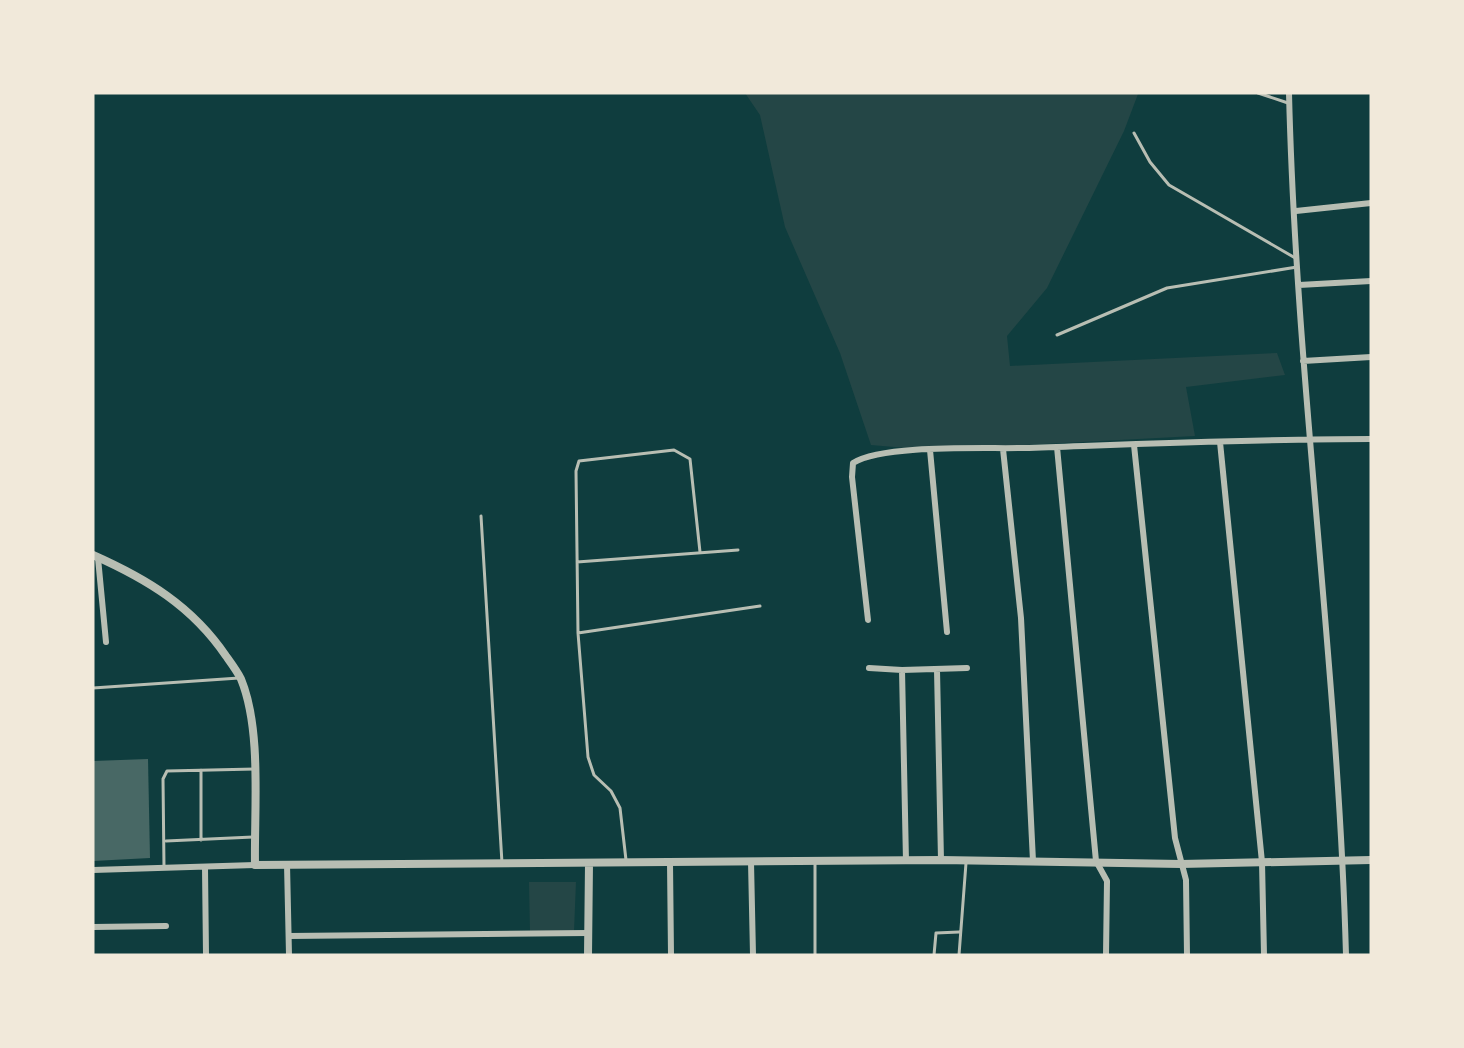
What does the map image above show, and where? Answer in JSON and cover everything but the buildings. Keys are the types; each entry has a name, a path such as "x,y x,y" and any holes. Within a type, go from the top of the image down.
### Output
{"street":[{"path":"1289,93 1303,361 1344,861 1346,955"},
{"path":"1296,212 1371,203"},
{"path":"1299,285 1371,281"},
{"path":"1303,361 1371,357"},
{"path":"868,620 853,463 864,456 930,450 1371,439"},
{"path":"1220,442 1262,862 1264,955"},
{"path":"1134,445 1175,838 1186,880 1187,955"},
{"path":"1057,447 1096,861 1107,881 1106,955"},
{"path":"1003,449 1021,618 1033,861"},
{"path":"930,450 947,632"},
{"path":"96,556 106,642"},
{"path":"96,556 150,582 183,608 208,630 240,678 249,709 255,769 255,865"},
{"path":"868,668 937,670 968,668"},
{"path":"902,670 906,861"},
{"path":"937,670 940,860"},
{"path":"93,870 287,864 502,865 940,860 1181,864 1371,860"},
{"path":"752,862 753,955"},
{"path":"670,863 671,955"},
{"path":"287,864 289,955"},
{"path":"588,955 589,864"},
{"path":"205,868 206,955"},
{"path":"93,927 166,926"},
{"path":"289,936 588,933"}],"lane":[{"path":"1258,93 1289,103"},
{"path":"1134,133 1150,162 1169,185 1298,263"},
{"path":"1058,335 1167,288 1298,263"},
{"path":"626,864 620,808 611,791 594,775 588,757 578,633 576,471 579,461 674,450 690,459 700,552"},
{"path":"481,516 502,865"},
{"path":"577,562 738,550"},
{"path":"578,633 760,606"},
{"path":"93,688 240,678"},
{"path":"201,769 201,840"},
{"path":"164,868 166,841 163,779 166,771 255,769"},
{"path":"166,841 254,837"},
{"path":"959,955 966,861"},
{"path":"815,863 815,955"},
{"path":"934,955 936,933 959,932"}],"shaded area":[{"path":"745,93 1138,94 1124,131 1047,288 1007,336 1010,366 1277,353 1285,375 1186,387 1195,436 930,450 871,445 840,353 785,227 760,115"},
{"path":"529,882 576,882 574,931 530,932"}]}
